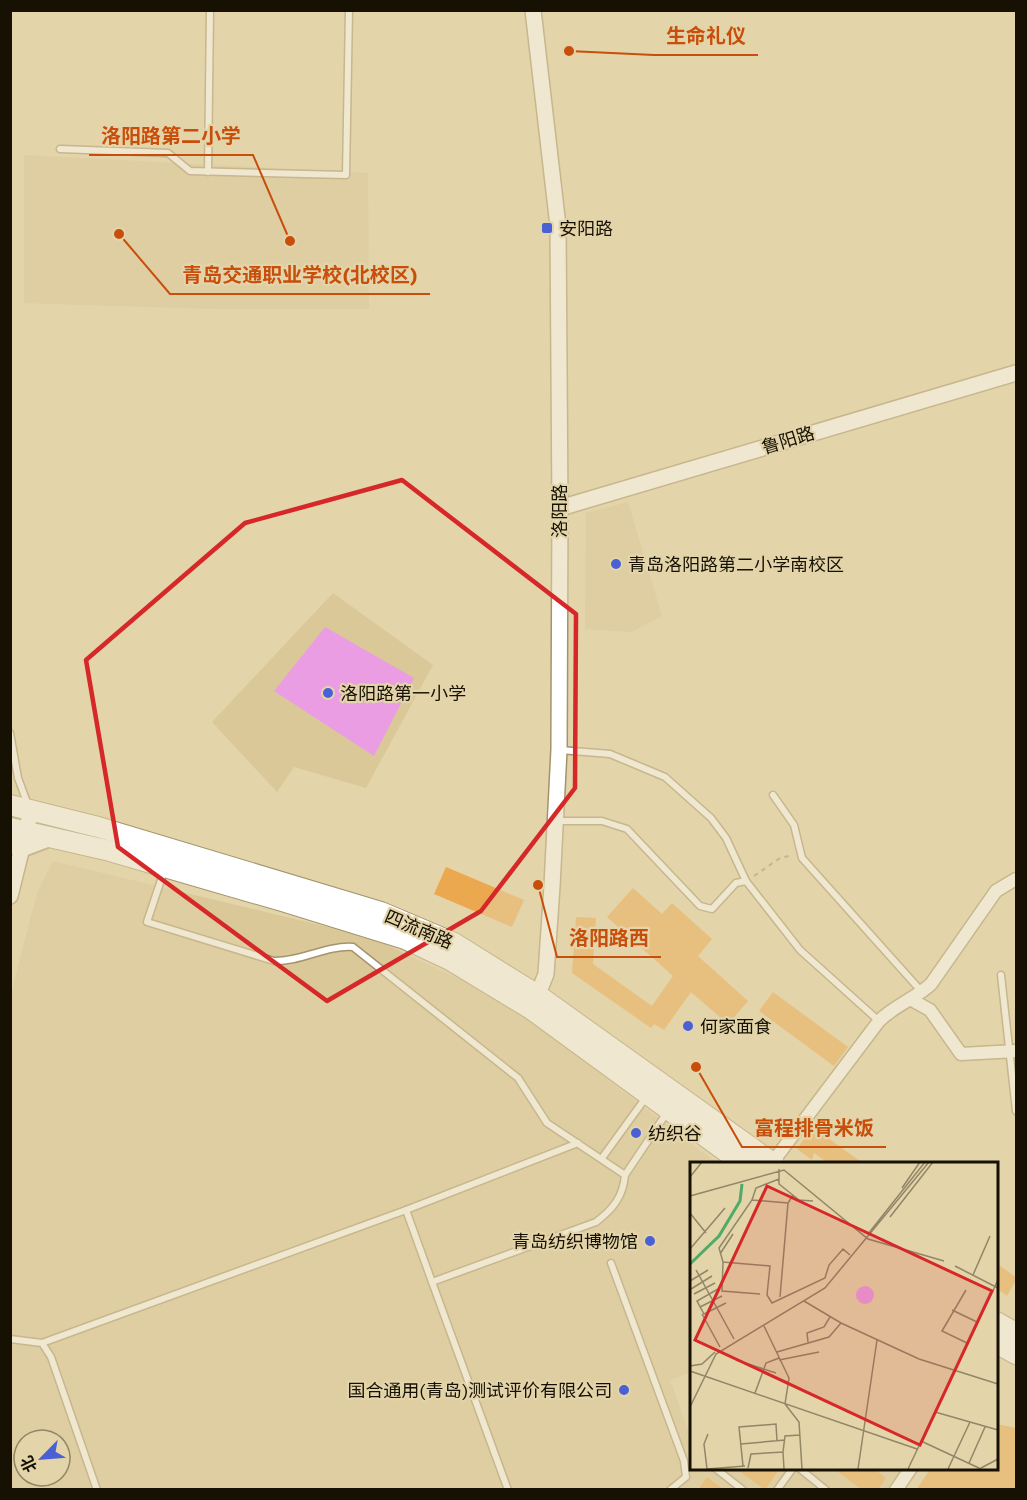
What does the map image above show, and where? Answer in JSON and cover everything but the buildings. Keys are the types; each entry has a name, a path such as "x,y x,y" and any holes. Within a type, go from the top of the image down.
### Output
{"main road":[{"name":"四流南路","path":"10,805 175,849 412,923 470,952 674,1103 741,1162"},
{"name":"四流南路","path":"18,838 52,837 165,867 405,939 535,1002"},
{"name":"四流南路","path":"674,1103 771,1162"},
{"path":"997,1323 1017,1333"}],"street":[{"name":"洛阳路","path":"533,10 558,226 560,508 559,750 548,954 535,1002"},
{"name":"鲁阳路","path":"560,508 1017,373"},
{"path":"10,896 18,838 31,811"},
{"path":"774,1162 879,1021 891,1009 922,993 931,984 996,891 1017,879"},
{"path":"910,999 930,1010 962,1054 1013,1052"},
{"path":"896,1490 910,1470"}],"lane":[{"path":"208,172 210,10"},
{"path":"60,149 168,153 190,171 346,176 349,10"},
{"path":"10,733 18,778 31,811"},
{"path":"559,750 610,754 665,777 711,818 726,838 746,881 800,950 879,1021"},
{"path":"772,795 794,825 802,858 922,993"},
{"path":"555,820 602,821 627,829 700,906 712,909 736,883 746,881"},
{"path":"165,867 147,922 274,961 286,962 342,946 354,947 518,1078 547,1123 625,1175"},
{"path":"1002,975 1013,1052 1017,1111"},
{"path":"602,1158 653,1087"},
{"path":"432,1282 596,1222 614,1209 624,1188 625,1175 674,1103"},
{"path":"10,1339 42,1343 406,1210 578,1143"},
{"path":"406,1210 508,1490"},
{"path":"611,1263 684,1461 686,1477 670,1490"},
{"path":"42,1343 51,1357 97,1490"},
{"path":"718,1470 743,1490"},
{"path":"777,1490 792,1470"},
{"path":"801,1470 826,1490"}],"path":[{"path":"746,881 780,858 791,855 802,858"}],"highlighted area":[{"path":"402,480 576,614 575,788 481,911 327,1001 118,847 86,660 245,523"}],"shaded area":[{"path":"24,155 368,173 369,309 213,309 24,303"},
{"name":"青岛洛阳路第二小学南校区","path":"628,502 662,616 632,632 585,629 586,513"},
{"name":"洛阳路第一小学","path":"333,593 433,665 366,788 294,767 277,792 212,722"},
{"path":"325,627 414,678 374,756 274,691"},
{"path":"53,861 370,937 502,999 713,1160 714,1162 690,1162 690,1372 670,1380 690,1435 690,1470 904,1470 890,1490 11,1490 11,994 37,893"}],"place":[{"name":"生命礼仪","path":"569,51"},
{"name":"安阳路","path":"547,228"},
{"name":"青岛交通职业学校(北校区)","path":"119,234"},
{"name":"洛阳路第二小学","path":"290,241"},
{"name":"青岛洛阳路第二小学南校区","path":"616,564"},
{"name":"洛阳路第一小学","path":"328,693"},
{"name":"洛阳路西","path":"538,885"},
{"name":"何家面食","path":"688,1026"},
{"name":"富程排骨米饭","path":"696,1067"},
{"name":"纺织谷","path":"636,1133"},
{"name":"青岛纺织博物馆","path":"650,1241"},
{"name":"国合通用(青岛)测试评价有限公司","path":"624,1390"}]}
